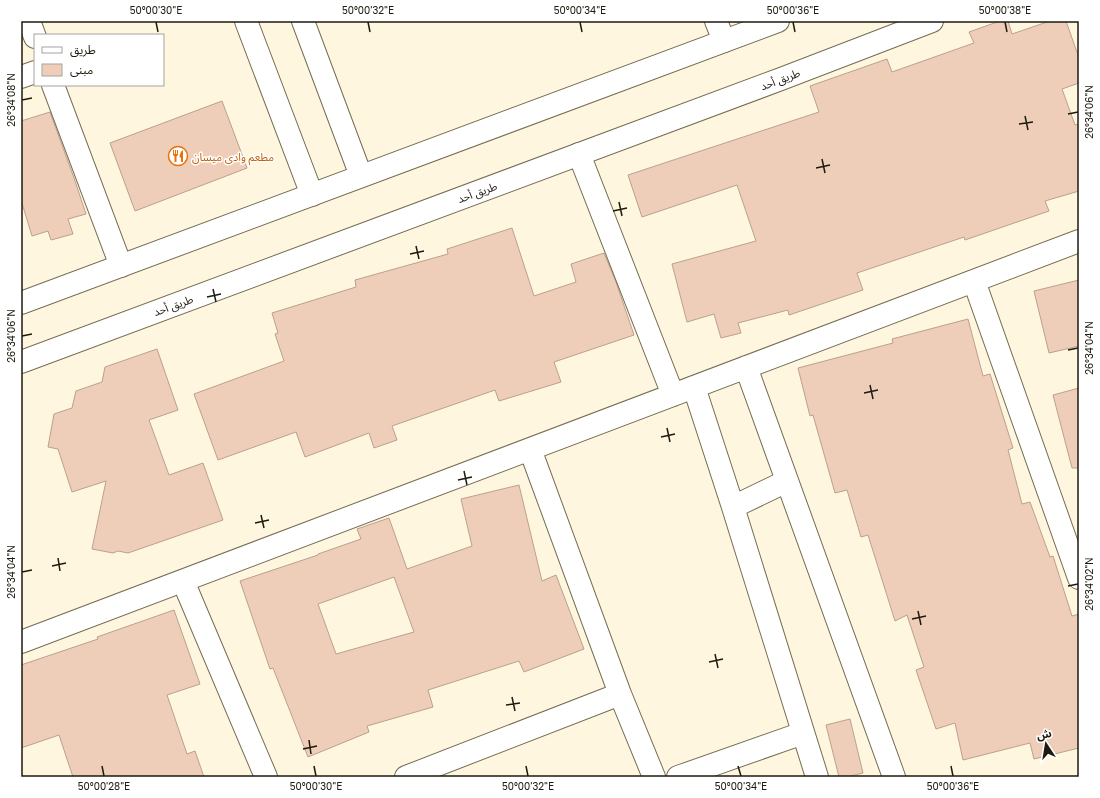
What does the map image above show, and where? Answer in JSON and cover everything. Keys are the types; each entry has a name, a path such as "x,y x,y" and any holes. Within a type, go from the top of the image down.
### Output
{"street":[{"path":"29,21 34,34"},
{"path":"246,21 312,195"},
{"path":"303,21 361,176"},
{"path":"716,21 724,41"},
{"path":"21,303 778,21"},
{"name":"طريق أحد","path":"21,362 773,82 932,21"},
{"path":"21,78 34,72"},
{"path":"53,86 120,266"},
{"path":"579,154 673,395"},
{"path":"21,642 1079,241"},
{"path":"974,281 1079,578"},
{"path":"746,367 894,777"},
{"path":"694,387 817,777"},
{"path":"530,449 620,694 654,777"},
{"path":"733,507 787,481"},
{"path":"183,580 266,777"},
{"path":"406,777 620,694"},
{"path":"678,777 803,733"}],"building":[{"path":"1000,21 1008,21 1012,34 1050,21 1066,21 1079,58 1079,83 1062,89 1075,125 1079,124 1079,191 1045,201 1049,211 965,240 964,237 857,273 863,290 789,315 788,310 738,323 741,333 721,338 714,314 687,322 672,264 756,241 737,185 642,217 628,175 819,112 810,86 887,59 892,72 974,43 969,32"},
{"name":"مطعم وادى ميسان","path":"222,101 247,168 135,211 110,143"},
{"path":"50,112 86,214 68,219 73,234 51,240 48,231 32,236 21,200 21,121"},
{"path":"512,228 534,296 576,282 571,264 604,253 616,282 634,335 554,362 561,382 499,401 495,390 392,426 397,440 374,448 369,433 305,457 296,432 218,460 194,394 284,361 275,334 278,333 272,313 356,287 355,280 448,254 447,249"},
{"path":"1079,280 1079,346 1049,353 1034,291"},
{"path":"968,319 983,376 990,374 1013,448 1008,450 1022,504 1030,502 1050,557 1053,556 1072,616 1079,614 1079,748 1034,759 1030,743 963,760 955,723 936,729 916,670 924,667 907,615 895,621 868,535 861,537 847,490 835,493 813,415 810,416 798,368 893,343 892,339"},
{"path":"157,349 178,410 149,420 169,475 203,463 223,520 128,553 118,551 113,553 92,549 106,481 72,492 58,449 48,447 54,414 72,408 76,391 102,382 105,367"},
{"path":"1079,388 1079,468 1072,468 1053,395"},
{"path":"519,485 542,581 556,575 584,649 524,672 519,661 428,690 433,707 367,726 369,732 308,757 273,668 270,669 240,581 361,539 357,529 389,518 407,569 472,546 461,499","holes":["394,577 414,632 336,654 318,604"]},
{"path":"174,610 200,684 167,695 187,754 195,751 204,777 73,777 59,735 21,748 21,665 98,639 97,637"},
{"path":"850,719 863,773 847,777 839,777 826,725"}],"place":[{"name":"مطعم وادى ميسان","path":"178,156"}]}
